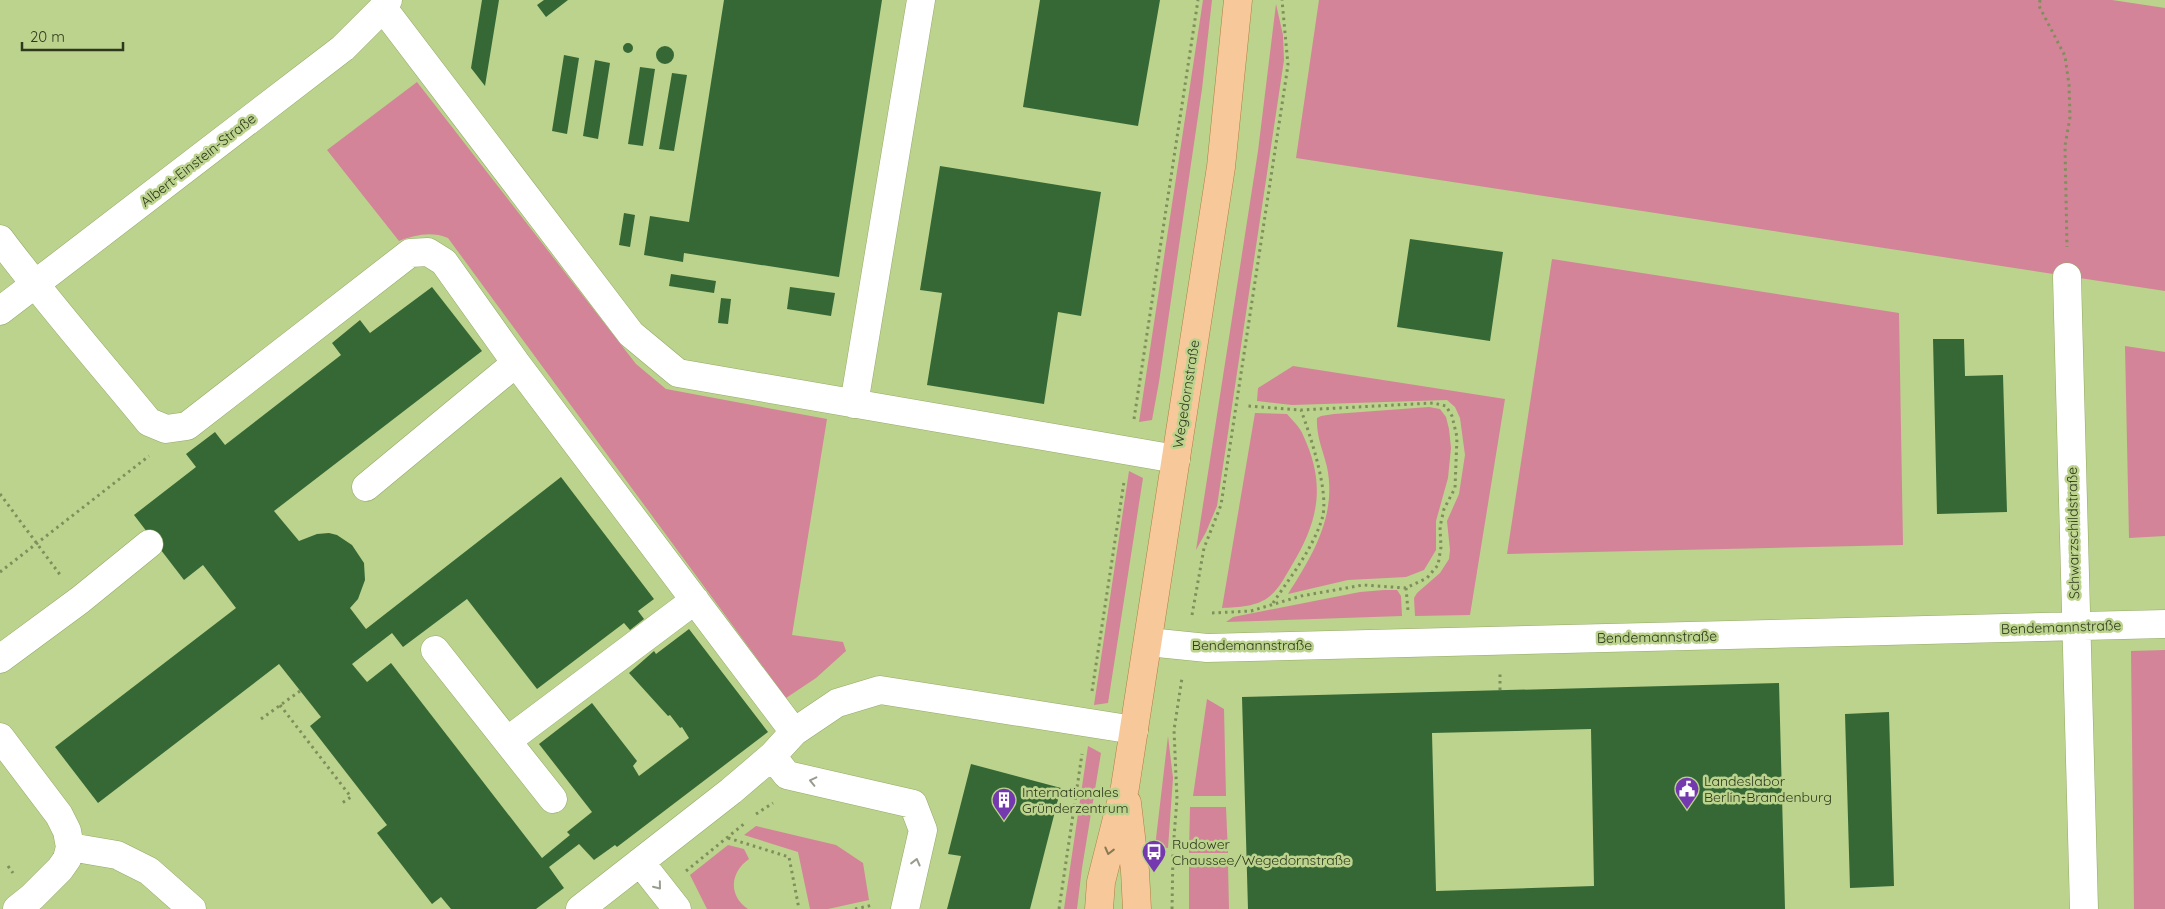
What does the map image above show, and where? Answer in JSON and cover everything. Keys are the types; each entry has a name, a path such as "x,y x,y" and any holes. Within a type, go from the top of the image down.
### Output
{"main road":[{"name":"Wegedornstraße","path":"1099,909 1101,882 1125,787 1221,167 1238,0"},
{"name":"Wegedornstraße","path":"1125,787 1136,871 1137,909"}],"street":[{"path":"854,404 921,0"},
{"path":"386,4 632,334 678,373 1176,459"},
{"name":"Albert-Einstein-Straße","path":"0,312 343,48 386,4"},
{"path":"0,239 35,285 149,422 166,429 187,426 410,253 428,252 444,262 516,364 794,732"},
{"name":"Schwarzschildstraße","path":"2067,277 2084,909"},
{"path":"366,487 516,364"},
{"path":"0,660 150,544"},
{"path":"507,741 696,600"},
{"name":"Bendemannstraße","path":"1148,642 1207,648 2165,624"},
{"path":"436,650 553,799"},
{"path":"580,909 731,791 772,756 794,732 837,703 880,690 1134,730"},
{"path":"0,737 59,815 67,831 70,847 67,859 60,870 32,897 16,909"},
{"path":"772,756 787,775 913,804 924,830 904,909"},
{"path":"70,847 117,855 149,871 192,909"},
{"path":"640,862 670,900"}],"path":[{"path":"1196,592 1204,548 1221,505 1286,75 1287,50 1282,0"},
{"path":"2040,0 2039,6 2065,56 2069,85 2070,117 2064,146 2067,277"},
{"path":"1212,613 1251,611 1273,603 1363,585 1406,588 1427,578 1438,565 1442,547 1440,527 1444,509 1455,488 1457,437 1452,416 1446,406 1433,403 1301,410 1247,406"},
{"path":"1273,603 1307,552 1322,518 1323,493 1312,440 1301,410"},
{"path":"0,572 150,456"},
{"path":"0,494 80,600"},
{"path":"1500,663 1500,690"},
{"path":"261,719 300,691"},
{"path":"1172,909 1173,850 1177,799 1174,730 1178,703"},
{"path":"280,705 351,797 342,803"},
{"path":"753,817 773,803 782,805"},
{"path":"670,900 727,838 746,822"},
{"path":"727,838 789,857 799,909"}],"shaded area":[{"path":"1203,0 1212,0 1202,89 1159,382 1152,420 1139,422"},
{"path":"1319,0 2112,0 2165,8 2165,291 1296,158"},
{"path":"1276,4 1283,35 1284,60 1217,506 1196,550 1258,151"},
{"path":"417,82 636,364 666,389 827,419 792,635 843,642 846,651 816,678 786,698 448,238 423,235 399,241 327,150"},
{"path":"1552,259 1899,313 1903,545 1507,554"},
{"path":"2125,346 2165,352 2165,536 2129,538"},
{"path":"1293,366 1505,399 1470,615 1415,616 1414,598 1417,593 1440,573 1449,559 1447,521 1459,494 1465,455 1460,418 1455,407 1447,400 1292,405 1257,401 1258,388"},
{"path":"1429,407 1440,409 1446,417 1451,448 1448,478 1436,521 1436,550 1424,570 1406,577 1348,580 1288,594 1321,534 1329,502 1327,467 1319,437 1317,418 1334,414"},
{"path":"1255,413 1287,414 1300,429 1315,470 1316,502 1308,533 1301,549 1276,590 1265,600 1247,606 1222,608"},
{"path":"1129,471 1143,478 1108,703 1094,705"},
{"path":"1397,590 1401,596 1402,616 1226,622 1233,617 1360,592"},
{"path":"2165,650 2165,909 2134,909 2131,651"},
{"path":"1207,699 1224,709 1226,796 1193,796"},
{"path":"1168,736 1173,778 1168,848 1155,847"},
{"path":"1088,746 1101,753 1077,909 1064,909"},
{"path":"1190,807 1226,807 1228,853 1189,853"},
{"path":"756,826 836,845 863,863 869,900 828,909 810,909 798,852 744,835"},
{"path":"728,845 744,849 749,859 738,870 734,884 737,898 748,909 707,909 690,875"},
{"path":"1189,865 1228,865 1229,909 1189,909"}],"building":[{"path":"482,0 499,0 485,86 471,68"},
{"path":"544,0 568,0 546,17 537,5"},
{"path":"724,0 882,0 839,277 684,253 683,262 644,255 650,216 689,222"},
{"path":"1040,0 1160,0 1138,126 1023,107"},
{"path":"626,43 630,43 633,48 632,52 626,53 623,50 623,46"},
{"path":"665,46 671,49 674,55 671,61 665,64 659,61 656,55 659,49"},
{"path":"564,55 579,58 567,134 552,131"},
{"path":"595,60 610,63 598,139 583,136"},
{"path":"640,67 655,69 643,146 628,144"},
{"path":"672,73 687,75 674,151 659,149"},
{"path":"940,166 1101,192 1081,316 1058,312 1044,404 927,385 942,293 920,290"},
{"path":"624,213 635,215 630,247 619,245"},
{"path":"1410,239 1503,252 1490,341 1397,327"},
{"path":"671,274 716,281 714,293 669,286"},
{"path":"432,287 482,351 274,511 299,541 317,534 329,533 337,535 352,545 364,563 365,580 358,599 350,608 366,629 561,477 654,599 638,611 644,619 630,630 624,623 537,689 467,599 403,647 392,633 352,664 367,682 391,663 542,858 570,835 567,832 592,812 539,744 592,703 637,761 633,766 639,776 689,738 682,727 680,728 670,715 668,716 629,673 654,651 656,654 689,629 768,732 617,847 615,845 594,860 579,844 549,867 564,888 536,909 451,909 441,897 432,904 377,833 387,825 310,726 321,717 279,664 98,803 55,747 236,608 203,565 184,580 134,515 196,467 186,454 215,432 225,445 341,355 332,343 360,320 370,333"},
{"path":"790,287 835,293 831,316 787,309"},
{"path":"721,298 731,299 728,324 718,323"},
{"path":"1933,339 1964,339 1965,376 2003,375 2007,512 1937,514"},
{"name":"Landeslabor Berlin-Brandenburg","path":"1779,683 1785,909 1248,909 1242,697","holes":["1591,729 1594,886 1436,891 1432,733"]},
{"path":"1889,712 1894,886 1850,888 1845,714"},
{"name":"Internationales Gründerzentrum","path":"971,764 1061,788 1030,909 947,909 961,856 948,854"}],"place":[{"name":"Landeslabor Berlin-Brandenburg","path":"1687,810"},
{"name":"Internationales Gründerzentrum","path":"1004,821"},
{"name":"Rudower Chaussee/Wegedornstraße","path":"1154,873"}]}
